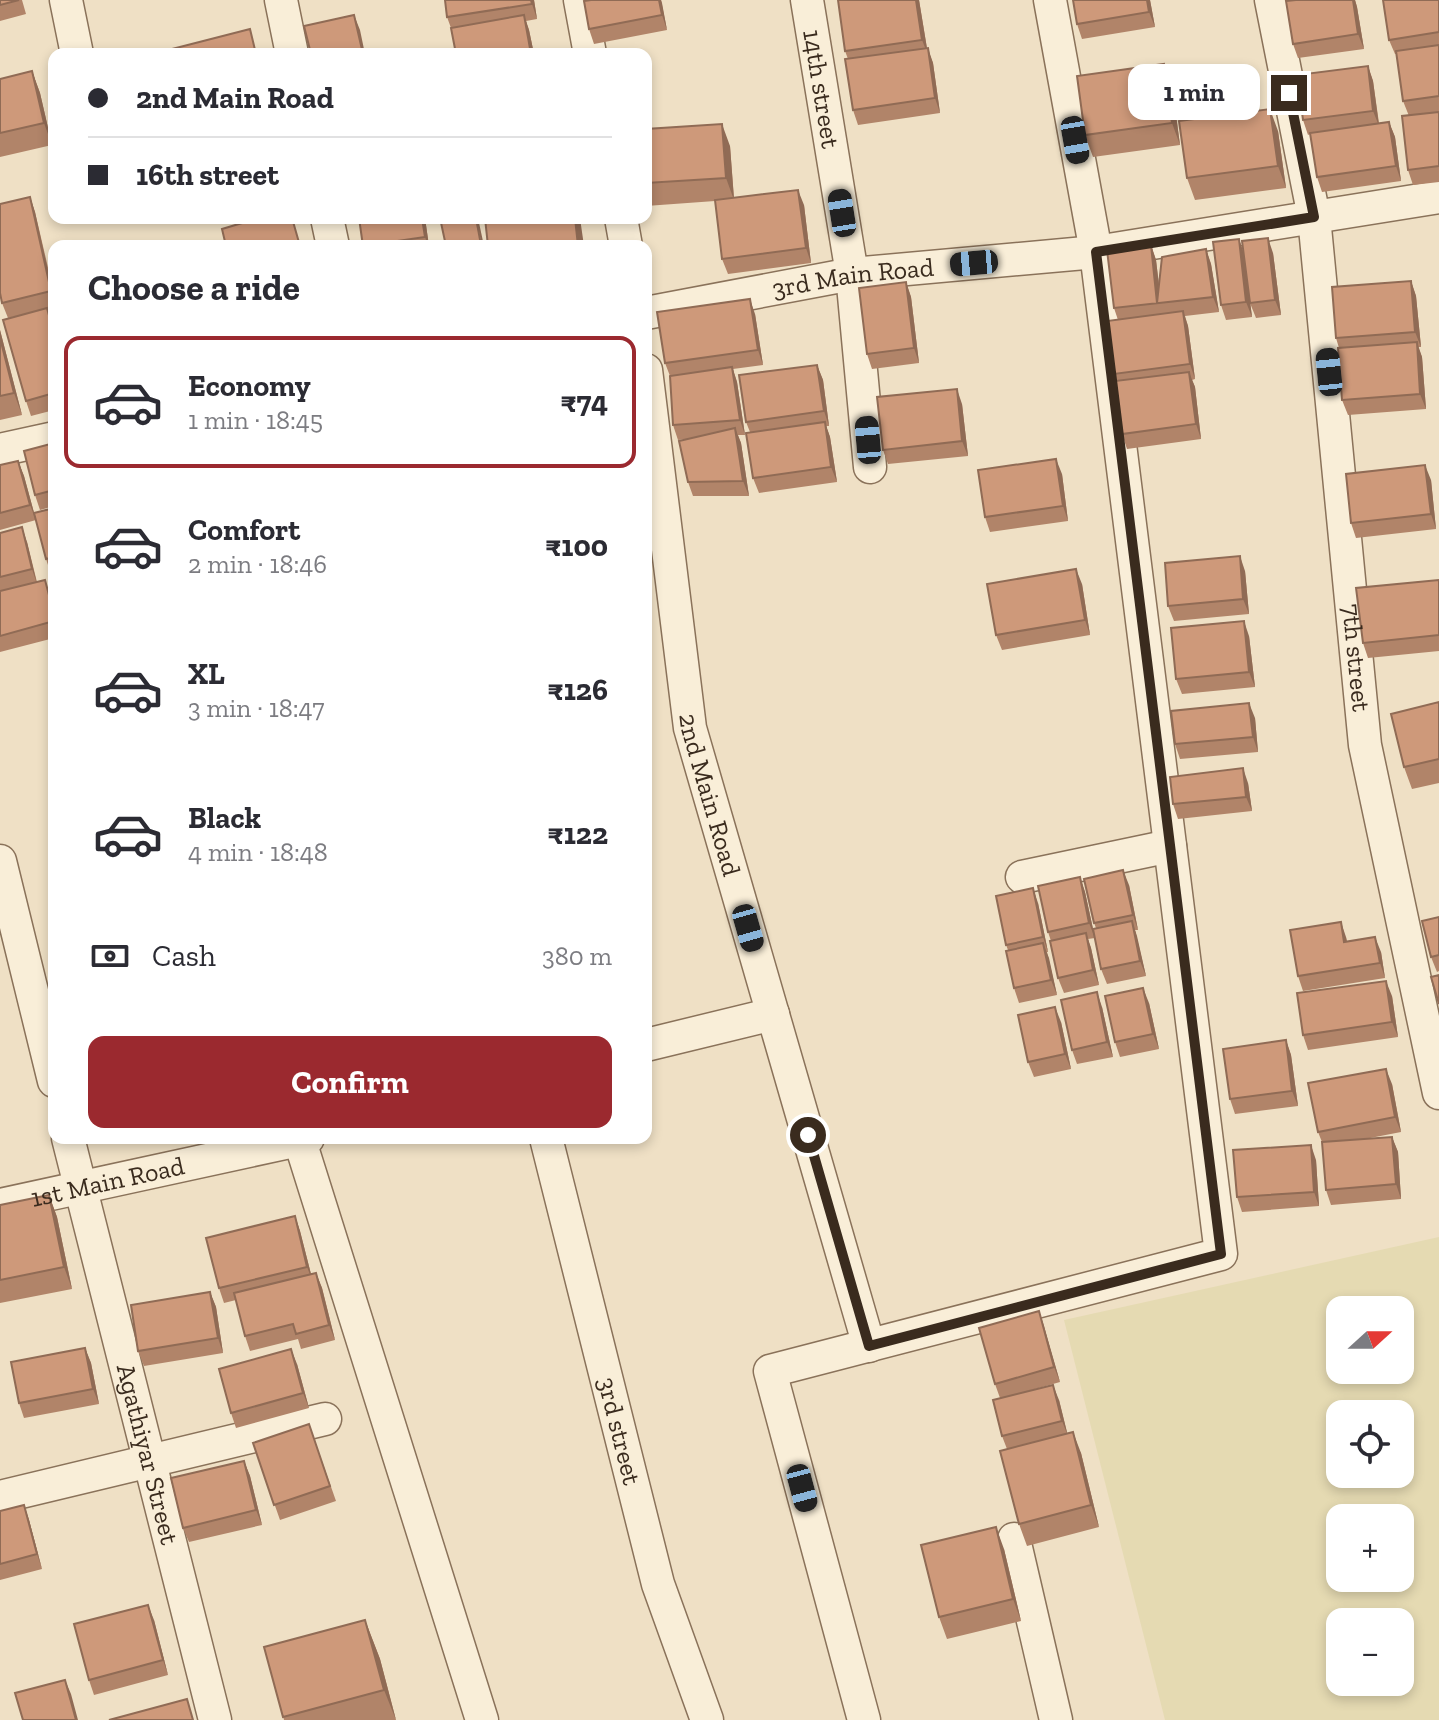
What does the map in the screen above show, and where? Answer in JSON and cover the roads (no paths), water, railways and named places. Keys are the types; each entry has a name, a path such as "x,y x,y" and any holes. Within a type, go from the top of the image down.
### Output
{"street":[{"path":"66,0 76,48"},
{"path":"281,0 291,48"},
{"path":"580,0 589,48"},
{"name":"14th street","path":"807,0 852,274 870,467"},
{"path":"864,1720 770,1371 1221,1254 1096,252 1050,0"},
{"name":"7th street","path":"1271,0 1314,217 1365,745 1439,1093"},
{"name":"3rd Main Road","path":"652,312 852,274 1096,252 1439,197"},
{"name":"2nd Main Road","path":"652,419 690,728 869,1346"},
{"path":"0,450 48,439"},
{"path":"1022,877 1170,846"},
{"path":"0,861 48,1057"},
{"path":"652,1044 773,1014"},
{"name":"Agathiyar Street","path":"70,1144 215,1720"},
{"name":"1st Main Road","path":"0,1205 280,1144"},
{"path":"304,1144 482,1720"},
{"name":"3rd street","path":"548,1144 658,1584 707,1720"},
{"path":"0,1497 325,1419"},
{"path":"1014,1539 1056,1720"}]}
